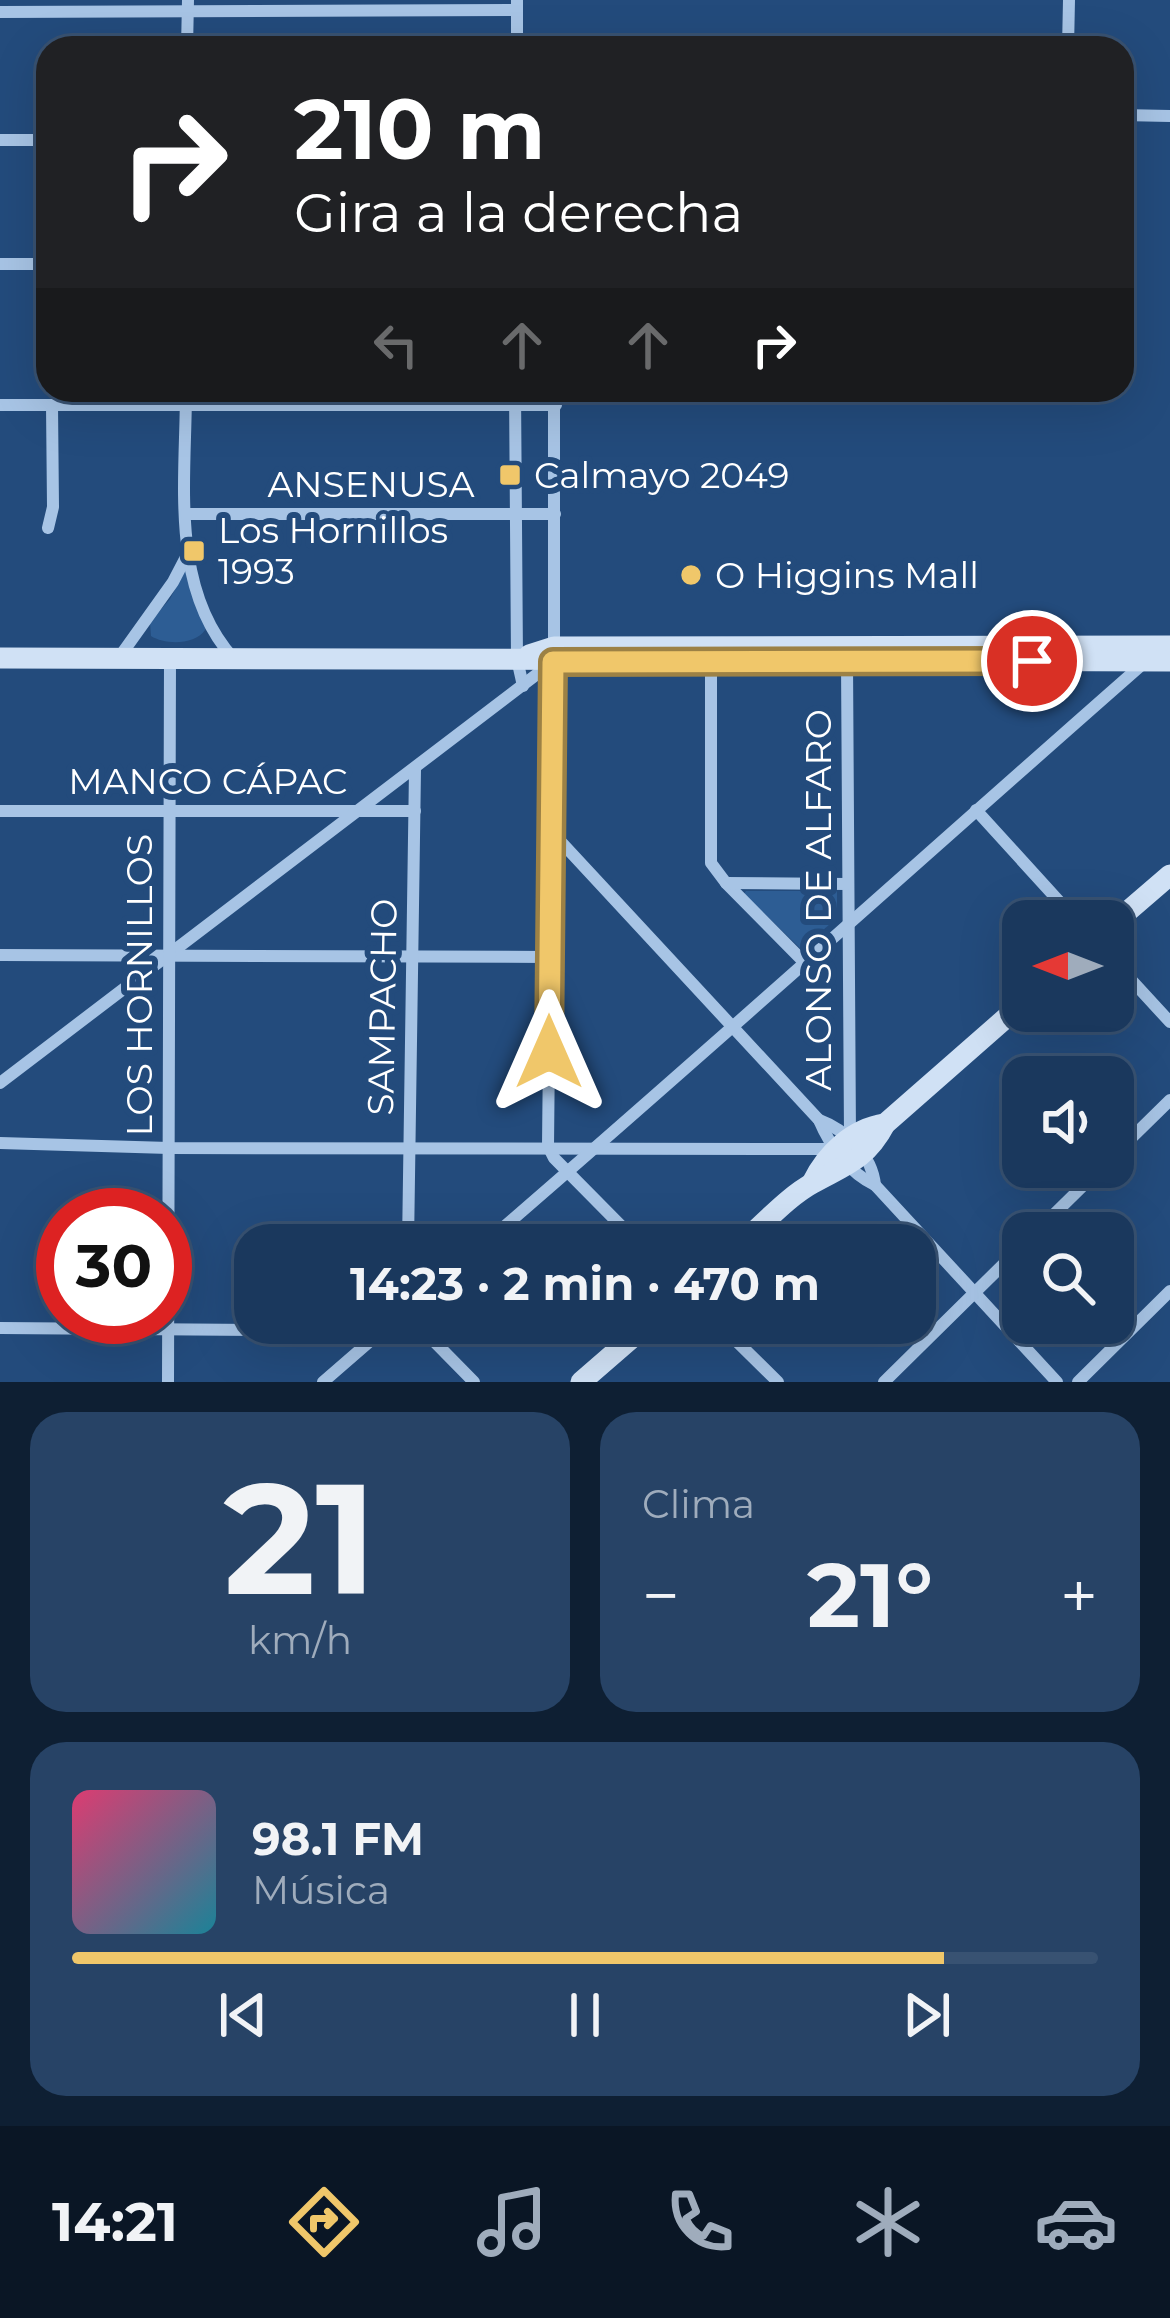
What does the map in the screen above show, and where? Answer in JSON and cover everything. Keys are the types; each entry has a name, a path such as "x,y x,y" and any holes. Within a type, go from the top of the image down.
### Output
{"main road":[{"path":"0,658 517,659 1170,646"},
{"path":"554,655 711,662 1170,661"},
{"path":"1134,906 1170,875"},
{"path":"764,1224 812,1183 821,1165 885,1124 1002,1021"},
{"path":"581,1382 625,1344"}],"street":[{"path":"1068,36 1069,0"},
{"path":"0,12 518,5 517,36"},
{"path":"1134,115 1170,116"},
{"path":"0,140 36,140"},
{"path":"0,264 36,264"},
{"path":"0,405 102,402"},
{"path":"186,402 186,557 212,631 235,659"},
{"path":"515,402 517,659 524,686"},
{"path":"555,402 548,1146 619,1224"},
{"path":"48,528 53,507 52,405"},
{"name":"ANSENUSA","path":"186,514 555,514"},
{"path":"118,659 186,557"},
{"name":"LOS HORNILLOS","path":"142,622 146,646 164,659 170,812 169,1188"},
{"path":"194,659 212,631"},
{"path":"0,1083 524,686 554,655"},
{"path":"507,1224 736,1028 804,962 1146,661"},
{"path":"711,662 708,851 716,872 804,962"},
{"name":"ALONSO DE ALFARO","path":"847,662 849,1151"},
{"name":"SAMPACHO","path":"408,1224 415,770"},
{"name":"MANCO CÁPAC","path":"0,811 415,811"},
{"path":"976,811 1058,900"},
{"path":"550,830 849,1151 857,1175 875,1185 1057,1382"},
{"path":"726,883 848,884"},
{"path":"0,955 549,957"},
{"path":"1134,983 1170,1022"},
{"path":"1134,1135 1170,1100"},
{"path":"0,1143 849,1151"},
{"path":"1056,1212 1081,1188"},
{"path":"890,1380 1002,1266"},
{"path":"1078,1382 1170,1291"},
{"path":"0,1328 36,1328"},
{"path":"192,1329 234,1328"},
{"name":"LOS HORNILLOS","path":"168,1382 169,1344"},
{"path":"323,1382 367,1344"},
{"path":"437,1344 475,1382"},
{"path":"739,1344 778,1382"}],"shaded area":[{"path":"186,568 206,620 205,630 187,641 157,639 151,636 150,622 170,599"},
{"path":"746,891 837,891 837,918 801,949"}],"place":[{"name":"Calmayo 2049","path":"510,475"},
{"name":"Los Hornillos 1993","path":"194,551"},
{"name":"O Higgins Mall","path":"691,575"}],"route":[{"path":"549,1052 553,662 1032,661"}]}
